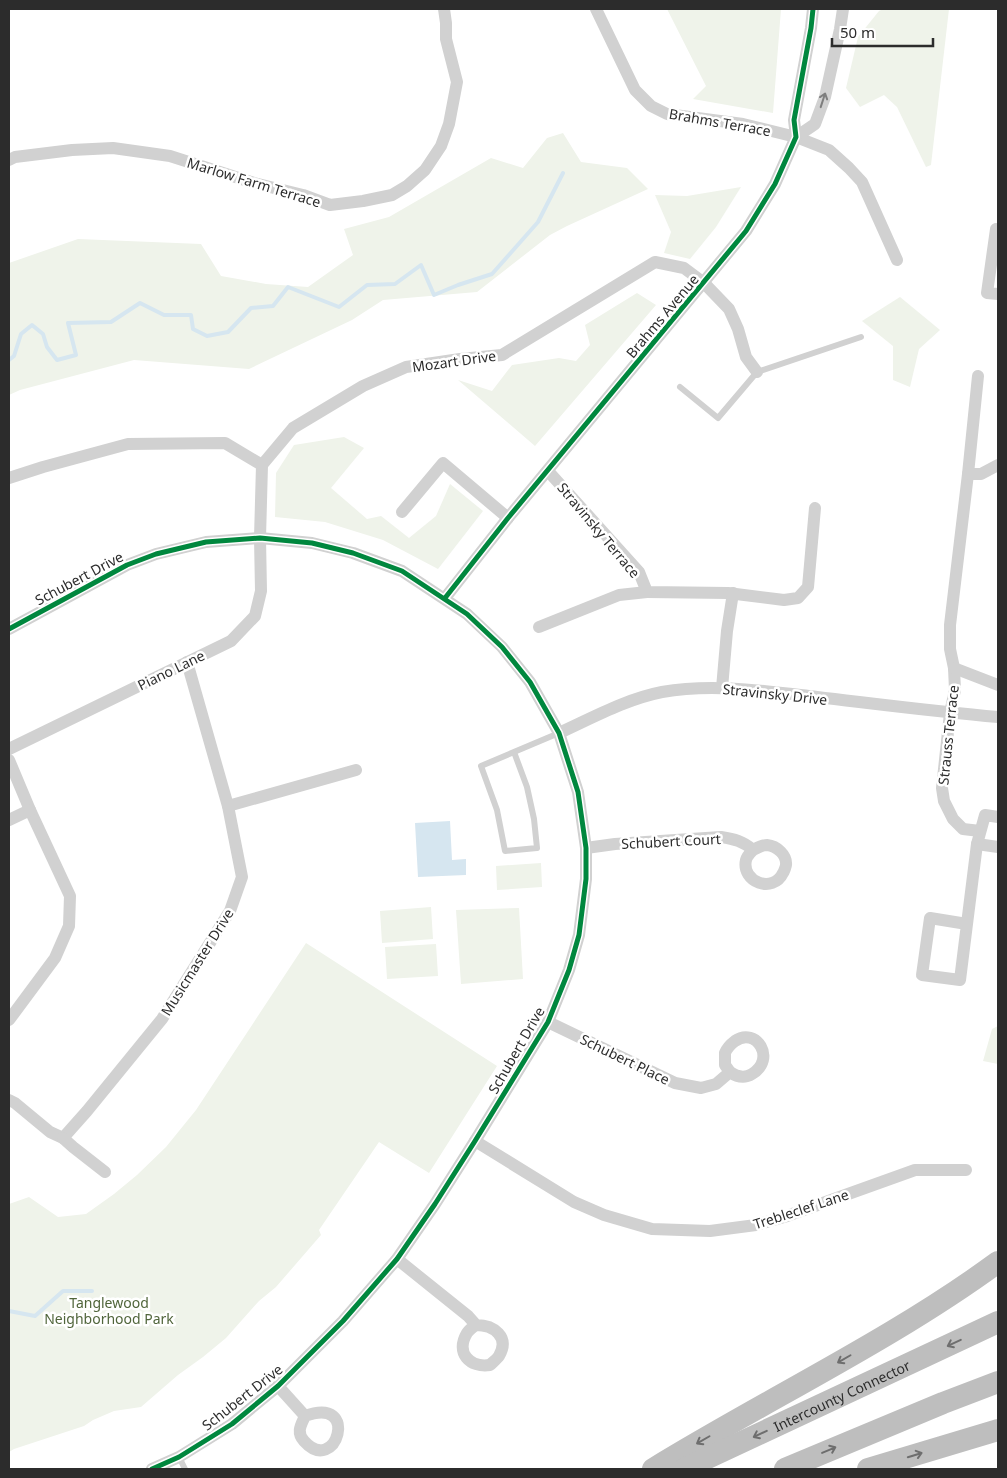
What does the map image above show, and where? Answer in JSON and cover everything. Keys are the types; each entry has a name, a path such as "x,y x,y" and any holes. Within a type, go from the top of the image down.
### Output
{"highway":[{"path":"653,1469 887,1335 968,1284 998,1262"},
{"name":"Intercounty Connector","path":"684,1469 998,1322"},
{"path":"785,1469 934,1406 998,1382"},
{"path":"868,1469 998,1430"}],"street":[{"name":"Marlow Farm Terrace","path":"9,160 14,157 72,150 113,148 170,156 254,183 303,195 330,205 392,195 407,186 425,170 441,146 449,124 457,82 446,40 444,9"},
{"path":"446,23 453,9"},
{"name":"Brahms Terrace","path":"596,9 635,90 651,106 667,114 743,124 796,138 829,150 862,182 897,260"},
{"name":"Brahms Avenue","path":"796,138 794,120 812,28 813,9"},
{"name":"Brahms Avenue","path":"445,598 508,518 746,231 775,184 796,138 814,124 824,97 843,9"},
{"path":"998,230 996,229 987,292 998,294"},
{"name":"Mozart Drive","path":"262,464 293,428 363,386 406,367 502,355 655,262 684,268 704,283 729,309 738,329 746,357 758,372"},
{"name":"Strauss Terrace","path":"978,376 950,625 950,649 954,668 955,690 950,713 942,788 944,801 953,819 963,830 978,838"},
{"path":"9,478 128,444 225,443 262,464 260,538"},
{"path":"402,512 443,463 508,518"},
{"path":"968,474 982,474 998,465"},
{"name":"Stravinsky Terrace","path":"548,471 639,572 647,592"},
{"name":"Stravinsky Terrace","path":"539,627 619,595 647,592 733,593 784,600 798,598 808,587 815,508"},
{"name":"Schubert Drive","path":"9,629 127,565 149,557 206,542 260,538 312,543 354,553 402,572 445,598 468,614 502,646 530,682 559,733 578,792 586,848 586,878 579,935 569,970 548,1022 475,1141 397,1259 343,1321 278,1386 232,1424 178,1457 152,1469"},
{"name":"Piano Lane","path":"9,749 231,641 255,616 261,591 260,538"},
{"path":"722,688 733,593"},
{"name":"Musicmaster Drive","path":"63,1138 88,1111 162,1019 230,911 242,877 228,806 187,662"},
{"path":"954,668 998,686"},
{"name":"Stravinsky Drive","path":"559,733 637,699 662,692 706,688 745,689 998,717"},
{"path":"9,760 70,896 69,926 55,958 9,1020"},
{"path":"228,806 356,770"},
{"path":"9,820 30,810"},
{"path":"967,924 930,918 922,975 960,980 978,838 985,815 998,817"},
{"name":"Schubert Court","path":"586,848 615,844 721,837 737,840 753,850"},
{"path":"978,838 998,847"},
{"name":"Schubert Place","path":"548,1022 674,1083 701,1088 716,1084 730,1072"},
{"path":"9,1100 50,1132 63,1138 105,1172"},
{"name":"Trebleclef Lane","path":"475,1141 574,1202 604,1215 652,1229 710,1231 756,1225 915,1170 966,1170"},
{"path":"397,1259 468,1316 476,1325"},
{"path":"278,1386 305,1416"}],"lane":[{"path":"680,387 718,418 758,372 861,337"},
{"path":"514,752 527,787 534,819 537,848 504,851 497,810 481,766 514,752 559,733"},
{"path":"178,1457 185,1469"}],"green space":[{"path":"667,9 781,9 773,113 693,99 706,86"},
{"path":"883,9 949,9 931,165 926,167 897,107 884,95 860,107 846,88 858,37 879,11"},
{"path":"563,133 581,162 627,168 648,189 550,235 477,292 383,300 352,320 249,369 134,360 20,390 9,395 9,263 78,239 201,244 221,276 266,284 308,287 353,255 344,229 389,217 491,158 523,168 547,138"},
{"path":"741,187 716,227 690,259 664,253 671,232 655,195 687,196"},
{"path":"637,293 656,305 535,446 458,380 492,391 512,365 559,358 576,361 590,345 585,325"},
{"path":"900,297 940,330 919,349 910,387 893,380 893,346 862,321"},
{"path":"344,437 364,448 331,488 367,519 381,516 409,538 436,516 450,484 483,511 438,569 383,540 325,522 275,517 276,473 294,445"},
{"path":"541,863 542,887 497,890 496,866"},
{"path":"431,907 433,939 382,943 380,911"},
{"path":"519,908 523,979 461,984 456,910"},
{"name":"Tanglewood Neighborhood Park","path":"306,943 497,1066 429,1173 379,1142 319,1230 321,1235 276,1287 259,1301 226,1338 178,1375 141,1407 114,1411 84,1426 9,1452 9,1204 29,1197 58,1217 86,1214 137,1175 166,1147 196,1110"},
{"path":"436,944 438,976 387,979 385,947"},
{"path":"998,1026 998,1064 983,1061 992,1029"}],"shaded area":[{"path":"450,821 452,860 466,859 466,875 418,877 415,823"}],"waterway":[{"path":"9,360 14,356 21,334 32,325 43,334 47,347 57,360 76,355 68,323 111,322 140,303 164,315 191,315 193,329 207,336 228,332 251,308 273,306 288,287 339,307 367,285 395,284 421,265 434,295 492,274 538,222 563,173"},
{"path":"9,1311 35,1316 63,1291 92,1291"}],"cycle path":[{"path":"445,598 508,518 746,231 775,184 796,137 794,120 813,9"},
{"path":"9,629 127,565 156,554 206,542 260,538 312,543 353,553 402,571 467,614 502,647 530,682 559,733 578,792 586,848 586,879 579,935 569,970 548,1022 475,1141 397,1259 343,1321 278,1386 232,1424 179,1457 152,1469"}]}
